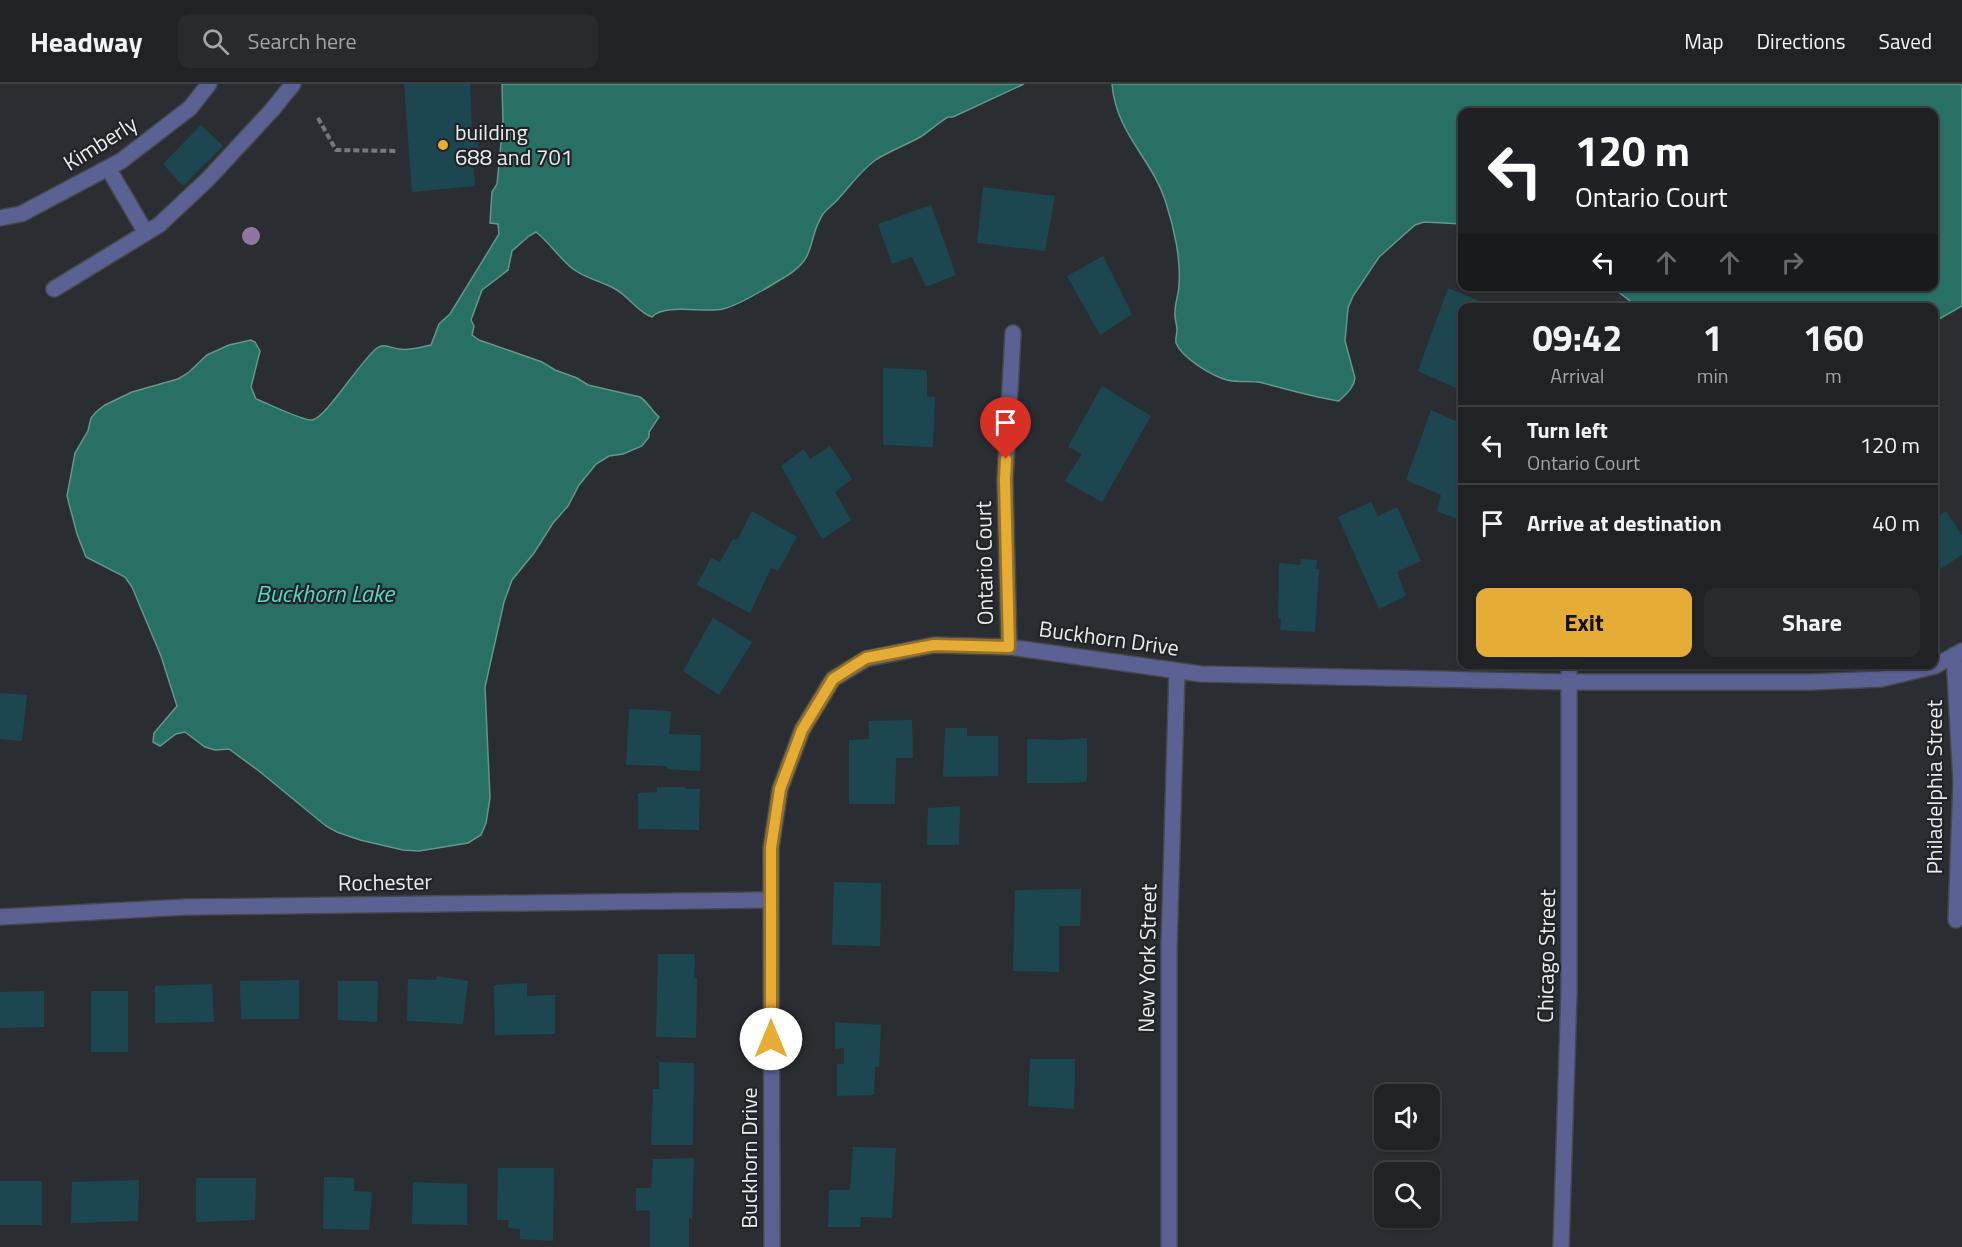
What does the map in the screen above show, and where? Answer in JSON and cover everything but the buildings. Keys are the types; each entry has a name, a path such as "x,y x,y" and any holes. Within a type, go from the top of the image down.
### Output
{"street":[{"name":"Kimberly","path":"0,218 21,214 121,161 190,108 209,84"},
{"path":"54,289 159,225 208,178 272,110 293,84"},
{"path":"108,168 146,233"},
{"name":"Ontario Court","path":"1009,647 1005,480 1013,333"},
{"name":"Buckhorn Drive","path":"772,1247 771,848 780,789 802,730 833,679 866,658 934,645 1009,647 1201,674 1569,682 1811,682 1881,679 1923,669"},
{"name":"Buckhorn Drive","path":"1938,664 1958,653"},
{"name":"Philadelphia Street","path":"1956,920 1961,782 1958,653"},
{"name":"Chicago Street","path":"1561,1247 1569,992 1569,669"},
{"name":"New York Street","path":"1169,1247 1169,947 1177,671"},
{"name":"Rochester","path":"0,917 186,907 771,900"}],"path":[{"path":"318,118 336,150 398,152"}],"water":[{"name":"Buckhorn Lake","path":"502,84 1024,84 953,117 948,117 922,136 872,163 823,214 804,261 788,275 730,307 715,310 665,310 652,317 642,312 620,292 573,269 536,232 512,251 508,270 482,290 471,320 474,326 472,335 479,340 542,362 588,385 640,397 659,417 642,446 623,454 609,456 596,464 579,485 568,506 553,523 534,553 512,580 504,602 485,687 490,798 486,823 481,835 468,843 419,851 403,850 360,840 326,826 229,749 215,750 205,747 185,732 176,734 160,746 153,742 154,733 177,706 161,656 132,587 125,577 86,557 67,496 75,453 96,412 132,392 178,379 207,355 229,345 251,340 255,342 260,351 251,387 256,399 293,415 312,420 326,409 377,348 385,346 407,350 431,345 439,324 450,314 499,234 498,224 490,223 492,192 497,184 503,123"},
{"path":"1112,84 1962,84 1962,306 1938,320 1938,303 1633,303 1617,291 1938,291 1938,108 1458,108 1458,224 1424,222 1415,225 1379,257 1353,296 1348,308 1345,341 1355,378 1349,391 1339,401 1258,382 1227,380 1198,366 1184,355 1176,343 1175,314 1179,275 1172,222 1160,187 1127,132 1115,102"}],"place":[{"name":"building 688 and 701","path":"443,145"}],"route":[{"path":"771,1039 771,848 780,789 802,730 833,679 866,658 934,645 1009,647 1006,459"}]}
